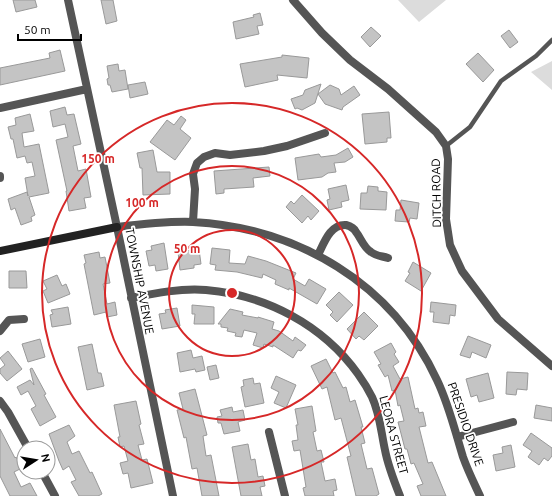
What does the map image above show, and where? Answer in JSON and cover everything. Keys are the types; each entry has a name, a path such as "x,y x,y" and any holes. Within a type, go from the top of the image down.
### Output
{"street":[{"name":"TOWNSHIP AVENUE","path":"68,0 173,496"},
{"name":"DITCH ROAD","path":"293,0 322,34 350,60 388,89 431,127 446,146 448,160 446,219 450,246 462,271 498,319 552,366"},
{"path":"0,108 87,89"},
{"path":"193,222 195,189 193,174 197,163 204,157 215,153 230,155 264,151 286,146 325,133"},
{"name":"PRESIDIO DRIVE","path":"117,226 193,222 235,228 264,234 291,243 318,255 344,270 368,288 386,306 408,331 424,354 438,380 448,406 469,473 480,496"},
{"path":"318,255 330,232 336,227 345,225 353,228 371,252 388,258"},
{"path":"0,251 117,226"},
{"name":"LEORA STREET","path":"131,298 183,290 206,290 233,294 258,301 284,311 308,325 338,351 352,367 369,391 378,413 386,452 400,496"},
{"path":"0,331 9,320 24,319"},
{"path":"0,401 24,440"},
{"path":"457,437 513,422"},
{"path":"269,432 285,496"},
{"path":"46,480 55,496"}],"lane":[{"path":"446,146 470,127 501,81 536,56 552,40"}],"shaded area":[{"path":"398,0 446,0 419,22"},
{"path":"552,61 552,90 531,72"}],"building":[{"path":"13,0 35,0 37,7 16,12"},
{"path":"101,0 113,0 117,21 106,24"},
{"path":"260,13 263,25 257,26 259,34 236,39 233,22 254,17 253,15"},
{"path":"371,27 381,36 370,47 361,37"},
{"path":"509,30 518,42 510,48 501,36"},
{"path":"60,50 65,71 0,85 0,68 50,58 49,53"},
{"path":"478,53 494,70 483,82 466,64"},
{"path":"282,55 309,58 307,78 277,75 278,80 245,87 240,64 282,57"},
{"path":"118,64 119,71 125,70 128,89 112,92 110,85 108,85 107,79 109,78 107,66"},
{"path":"145,82 148,94 130,98 128,85"},
{"path":"321,84 315,103 302,110 297,108 295,109 291,99 303,95 305,90"},
{"path":"330,85 339,89 341,95 354,86 360,95 343,107 342,110 325,104 318,94"},
{"path":"65,107 67,115 74,114 81,144 73,146 78,171 86,169 91,197 84,198 86,208 69,211 67,191 56,140 68,137 65,124 53,127 50,111"},
{"path":"389,112 391,138 387,138 387,142 365,144 362,114"},
{"path":"30,114 34,131 22,133 24,147 39,144 49,193 29,197 35,215 31,217 32,221 21,225 15,208 11,210 8,199 27,192 28,196 25,178 35,176 32,162 27,163 25,156 17,158 13,139 11,139 8,127 16,125 15,118"},
{"path":"181,116 186,120 180,129 191,138 175,160 150,142 167,120 174,125"},
{"path":"348,148 353,157 345,162 334,163 336,172 328,173 322,177 298,180 295,158 319,154 321,157 336,155"},
{"path":"153,150 157,172 170,172 170,194 143,195 142,168 140,168 137,153"},
{"path":"269,167 270,176 253,178 254,187 224,189 224,193 216,194 214,171"},
{"path":"346,185 349,200 341,202 342,207 329,210 327,200 330,199 328,189"},
{"path":"368,186 378,187 378,191 387,192 386,210 360,209 361,193 367,193"},
{"path":"302,195 319,211 311,220 308,216 302,223 286,207 291,201 294,204"},
{"path":"401,200 419,203 417,219 410,218 409,222 395,221 396,210 400,210"},
{"path":"164,243 168,269 156,271 155,265 149,266 146,251 152,250 151,246"},
{"path":"212,248 230,250 229,263 245,264 248,256 266,261 296,273 293,279 305,286 309,279 326,289 317,304 289,288 289,290 275,284 276,280 263,274 262,278 237,272 215,270 216,265 210,264"},
{"path":"199,249 201,264 194,265 194,268 180,270 178,252"},
{"path":"99,252 100,258 105,257 110,283 103,284 107,304 115,302 117,315 107,317 106,312 94,315 84,264 86,263 84,255"},
{"path":"413,262 431,273 421,291 405,281 410,273 408,272"},
{"path":"9,271 26,271 27,288 9,288"},
{"path":"57,275 62,286 66,284 70,294 48,303 43,291 47,289 43,281"},
{"path":"339,292 353,305 337,322 330,315 333,312 326,305"},
{"path":"431,302 456,305 455,316 450,315 449,324 433,322 434,312 430,312"},
{"path":"192,305 214,307 214,324 194,324 195,314 192,314"},
{"path":"68,307 71,324 52,327 50,315 53,314 51,310"},
{"path":"177,308 180,326 162,329 159,314 166,313 165,310"},
{"path":"230,309 243,312 242,315 258,317 274,322 272,329 279,331 293,341 295,337 306,345 301,351 298,350 293,358 273,345 273,347 264,344 263,348 253,345 257,333 244,330 242,337 235,336 236,333 227,331 228,328 221,327 221,324 218,324"},
{"path":"364,312 378,326 364,340 359,336 356,339 347,329"},
{"path":"468,336 491,345 486,358 472,352 470,358 460,355"},
{"path":"40,339 45,357 28,362 22,344"},
{"path":"391,343 396,352 394,354 399,362 393,366 400,379 408,377 415,409 418,408 419,413 423,412 426,426 419,427 428,463 432,462 446,496 421,496 417,486 423,484 414,463 411,464 407,449 405,449 398,422 404,421 400,405 398,406 395,390 392,391 388,375 385,377 378,365 381,364 374,352"},
{"path":"92,344 98,373 101,373 104,386 87,390 78,347"},
{"path":"191,350 193,358 202,356 205,370 196,372 195,369 180,372 177,353"},
{"path":"8,351 22,369 7,381 0,373 0,369 5,365 0,358"},
{"path":"326,359 343,388 346,387 350,402 355,400 363,427 361,427 365,443 361,444 367,469 372,468 379,494 376,496 356,496 347,457 351,456 341,418 335,420 327,387 322,389 311,366"},
{"path":"216,365 219,378 210,380 207,367"},
{"path":"32,368 56,417 40,426 31,409 36,406 28,391 21,395 17,387 30,380 34,385 30,369"},
{"path":"507,372 528,373 527,390 517,389 516,395 506,394"},
{"path":"488,373 494,398 479,402 477,395 471,397 466,379"},
{"path":"276,376 296,385 286,408 274,403 279,392 271,388"},
{"path":"253,378 254,384 260,383 264,403 245,407 241,387 244,386 243,380"},
{"path":"195,389 207,435 203,436 206,456 211,455 219,496 202,496 197,468 192,469 186,437 184,438 177,410 183,409 179,393"},
{"path":"136,401 141,424 139,425 144,444 138,445 142,460 147,459 153,483 131,488 128,473 123,474 120,463 128,461 124,446 120,447 118,437 120,437 114,405"},
{"path":"536,405 552,408 552,421 534,418"},
{"path":"312,406 316,431 313,432 317,451 321,450 324,462 321,462 325,481 335,479 337,490 333,491 334,496 305,496 303,488 306,487 300,450 294,451 292,441 298,440 296,425 298,425 295,409"},
{"path":"232,407 233,412 243,410 245,420 238,422 240,431 224,434 221,423 218,423 217,417 222,416 220,410"},
{"path":"69,425 75,436 67,442 72,454 79,451 90,473 92,472 102,494 98,496 79,496 71,482 76,480 69,466 63,470 56,453 56,440 51,440 49,434"},
{"path":"0,429 15,458 16,457 16,471 14,472 16,480 18,480 21,487 30,483 37,496 10,496 0,476"},
{"path":"531,433 552,448 552,456 548,461 544,458 539,465 528,457 532,451 523,445"},
{"path":"248,444 251,460 255,459 258,477 263,476 265,486 260,487 262,496 241,496 232,447"},
{"path":"511,445 515,467 496,471 493,455 503,453 502,447"}]}
